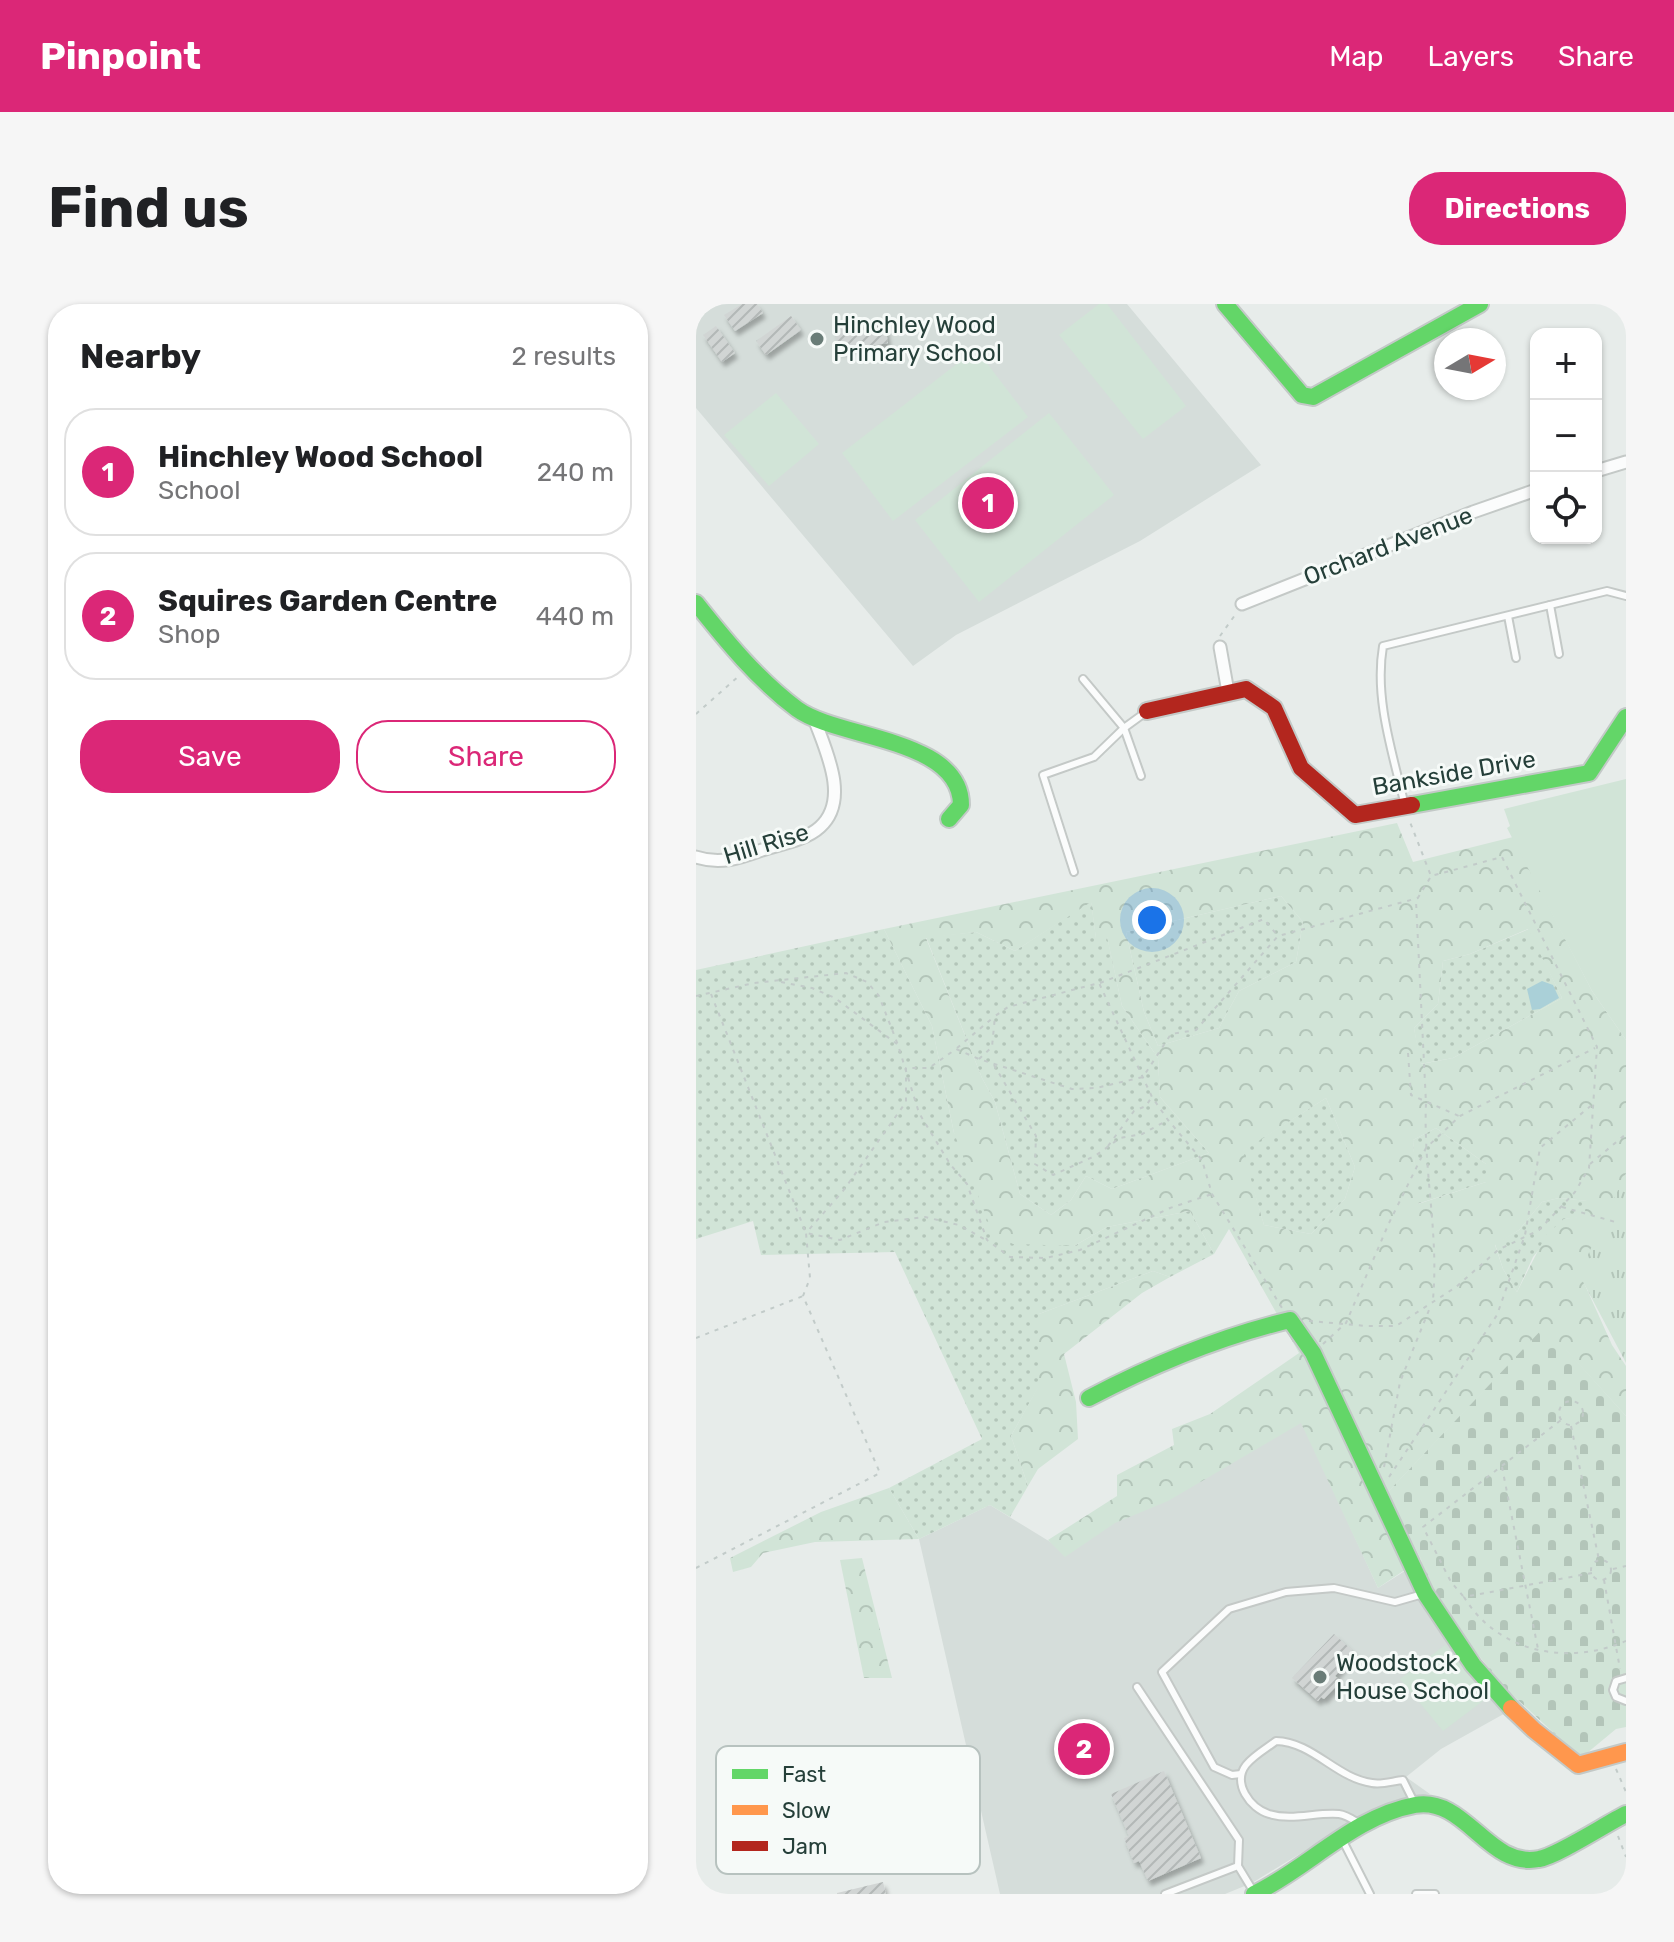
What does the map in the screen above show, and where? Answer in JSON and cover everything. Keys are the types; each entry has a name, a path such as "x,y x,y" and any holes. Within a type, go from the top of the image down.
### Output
{"street":[{"path":"1225,304 1302,395 1313,397 1480,304"},
{"path":"1602,469 1626,462"},
{"name":"Orchard Avenue","path":"1242,604 1530,492"},
{"path":"696,603 750,665 815,721 915,752 942,764 956,779 961,795 961,806 949,819"},
{"path":"1220,647 1228,692"},
{"name":"Bankside Drive","path":"1147,711 1246,689 1274,708 1301,768 1355,815 1589,773 1626,717"},
{"name":"Hill Rise","path":"696,857 708,861 731,860 809,835 822,826 833,805 834,779 815,721"},
{"path":"1089,1398 1155,1363 1246,1329 1290,1320 1313,1353 1425,1593 1446,1631 1552,1748 1578,1765 1626,1752"},
{"path":"1254,1894 1362,1825 1416,1805 1437,1805 1453,1812 1506,1856 1527,1862 1541,1859 1619,1817"}],"lane":[{"path":"1405,806 1382,702 1383,646 1607,591 1626,596"},
{"path":"1550,605 1559,654"},
{"path":"1508,616 1516,658"},
{"path":"1083,679 1124,728 1141,776"},
{"path":"1074,872 1043,775 1094,757 1147,711"},
{"path":"1241,1774 1232,1775 1214,1767 1162,1672 1229,1609 1272,1596 1334,1588 1395,1602 1425,1593"},
{"path":"1624,1678 1615,1683 1613,1690 1616,1697 1626,1701"},
{"path":"1137,1687 1239,1840 1238,1866 1254,1894"},
{"path":"1362,1825 1342,1814 1299,1817 1268,1814 1247,1799 1241,1787 1241,1774 1247,1764 1276,1741 1289,1741 1356,1779 1375,1784 1403,1780 1416,1805"},
{"path":"1341,1838 1370,1894"},
{"path":"1165,1894 1238,1866"},
{"path":"1416,1894 1435,1894"}],"path":[{"path":"1220,647 1219,639 1242,604"},
{"path":"696,714 750,665"},
{"path":"1405,806 1431,876"},
{"path":"1099,983 1152,1097 1202,1160 1212,1194 1290,1320 1396,1326 1432,1302 1456,1287 1498,1250 1539,1230 1575,1192 1589,1164 1597,1047 1502,857 1431,876 1418,898 1426,1148 1436,1264 1432,1302 1400,1382 1379,1492"},
{"path":"956,1049 1072,1089 1096,1088 1143,1077 1171,1034 1196,1030 1278,936 1418,898"},
{"path":"906,1068 929,1068 1008,1007 1099,983 1264,919 1278,936"},
{"path":"696,996 776,981 846,973 867,982 879,996 919,1113 950,1164 967,1184 987,1240"},
{"path":"776,981 812,988 835,998 898,1045"},
{"path":"696,1568 880,1473 803,1296 810,1278 806,1233 710,992"},
{"path":"979,1059 992,1047 995,1016"},
{"path":"1313,1353 1346,1323 1389,1223 1426,1148 1460,1116 1597,1047"},
{"path":"1408,1053 1411,1095 1460,1116"},
{"path":"993,1064 1036,1136 1035,1164 1053,1175 1095,1156 1120,1138 1142,1134 1168,1120"},
{"path":"806,1233 843,1191 906,1102 906,1068"},
{"path":"1107,1147 1134,1111 1146,1106 1152,1097"},
{"path":"1379,1492 1497,1315 1524,1237 1540,1148 1594,1104"},
{"path":"1589,1164 1626,1134"},
{"path":"806,1233 840,1240 884,1222 925,1217 959,1225 1010,1257 1046,1258 1080,1250 1170,1208 1212,1194"},
{"path":"1561,1207 1619,1223"},
{"path":"696,1338 803,1296"},
{"path":"1571,1426 1579,1423 1583,1415 1582,1407 1568,1401 1561,1405 1558,1412 1561,1420 1571,1426 1599,1560"},
{"path":"1561,1420 1423,1527 1451,1582 1475,1615 1497,1633 1539,1652 1575,1655 1626,1641"},
{"path":"1501,1466 1539,1652"},
{"path":"1599,1560 1608,1562 1612,1569 1611,1575 1604,1580 1596,1579 1592,1573 1592,1566 1599,1560"},
{"path":"1612,1569 1626,1566"},
{"path":"1464,1597 1592,1573"},
{"path":"1604,1580 1624,1678"},
{"path":"1621,1783 1626,1792"},
{"path":"1619,1817 1626,1857"}],"shaded area":[{"path":"696,304 1127,304 1261,465 1140,541 956,635 913,666 696,408"},
{"path":"1302,1422 1378,1588 1408,1569 1509,1711 1441,1749 1406,1777 1430,1794 1405,1799 1386,1808 1326,1838 1252,1883 1225,1894 1000,1894 980,1806 980,1746 966,1746 919,1539 990,1505 1052,1543"}],"green space":[{"path":"1099,304 1107,304 1186,406 1143,439 1059,335"},
{"path":"976,349 1028,417 893,521 842,453"},
{"path":"776,393 819,444 769,486 724,435"},
{"path":"1049,413 1114,495 979,602 915,520"},
{"path":"1626,779 1626,1040 1592,991 1507,828 1510,826 1504,809"},
{"path":"1397,823 1413,862 1513,837 1592,991 1626,1040 1626,1175 1580,1274 1612,1345 1626,1366 1626,1416 1545,1327 1387,1493 1421,1559 1378,1588 1301,1423 1168,1501 1115,1523 1065,1557 1048,1540 1117,1496 1117,1475 1174,1445 1172,1429 1210,1414 1299,1353 1229,1229 1214,1254 1190,1211 1107,1227 1074,1246 1013,1244 993,1234 954,1133 932,1026 884,929","holes":["1281,896 1303,922 1296,962 1239,991 1219,1028 1158,1046 1144,1012 1126,932","1091,902 1096,939 1107,937 1122,1006 1158,1058 1160,1097 1209,1153 1112,1189 1086,1176 1071,1200 1051,1215 1020,1194 995,1102 982,1078 926,938 976,932 1015,951","1528,929 1562,998 1453,1058 1421,1064 1414,1028 1438,1004 1443,961 1470,954","1326,1098 1355,1167 1345,1199 1311,1234 1264,1225 1243,1151","1436,1128 1486,1164 1486,1182 1418,1204 1413,1140","1559,1198 1587,1201 1584,1216 1564,1219 1546,1235 1517,1292 1503,1269 1495,1245 1519,1230 1542,1202"]},
{"path":"1281,896 1303,922 1296,962 1239,991 1219,1028 1158,1046 1144,1012 1126,932"},
{"path":"1091,901 1096,938 1107,936 1122,1006 1158,1058 1160,1097 1209,1153 1112,1189 1086,1176 1071,1200 1051,1215 1020,1194 995,1102 982,1078 926,937 976,932 1015,951"},
{"path":"884,929 932,1026 954,1133 1074,1246 1107,1227 1190,1211 1214,1254 1170,1277 1153,1271 1039,1314 1039,1386 1011,1436 1028,1486 1010,1517 990,1505 919,1539 889,1488 982,1439 895,1252 761,1255 753,1221 696,1239 696,970"},
{"path":"1529,929 1562,998 1453,1058 1420,1064 1414,1028 1438,1004 1443,961 1470,954"},
{"path":"1326,1098 1355,1167 1345,1199 1311,1234 1264,1225 1242,1151"},
{"path":"1436,1128 1486,1164 1486,1182 1417,1204 1413,1140"},
{"path":"1626,1173 1626,1363 1579,1274"},
{"path":"1559,1198 1588,1201 1584,1217 1564,1219 1533,1257 1517,1292 1503,1269 1495,1244 1519,1230 1542,1202"},
{"path":"1153,1271 1170,1277 1142,1293 1064,1354 1076,1402 1078,1439 1038,1469 1028,1486 1011,1436 1039,1385 1039,1314"},
{"path":"1545,1326 1626,1416 1626,1727 1616,1729 1581,1758 1507,1690 1452,1623 1423,1573 1421,1559 1386,1494"},
{"path":"889,1488 919,1539 815,1542 763,1553 751,1567 733,1572 730,1558 821,1512"},
{"path":"862,1558 892,1678 864,1678 840,1560"},
{"path":"1445,1645 1487,1698 1443,1731 1400,1679"}],"water":[{"path":"1542,981 1553,985 1559,998 1532,1010 1527,989"}],"building":[{"path":"742,304 757,304 763,313 735,331 724,315"},
{"path":"791,316 801,330 766,355 756,341"},
{"path":"884,318 888,343 839,351 834,326"},
{"path":"716,326 735,353 722,362 703,335"},
{"path":"1334,1634 1355,1653 1335,1676 1341,1681 1324,1699 1321,1697 1318,1701 1292,1678"},
{"path":"1164,1771 1201,1858 1148,1881 1139,1861 1134,1863 1124,1838 1129,1836 1111,1794"},
{"path":"883,1882 886,1894 837,1894 837,1893"}],"traffic: fast":[{"path":"1225,304 1302,395 1313,397 1480,304"},
{"path":"696,603 756,673 797,709 816,719 920,753 941,766 956,783 961,805 949,819"},
{"path":"1412,805 1589,773 1626,717"},
{"path":"1089,1398 1187,1353 1290,1320 1313,1353 1425,1593 1473,1665 1511,1708"},
{"path":"1254,1894 1351,1831 1393,1811 1415,1805 1433,1805 1449,1811 1505,1854 1521,1859 1547,1857 1626,1814"}],"traffic: slow":[{"path":"1511,1708 1578,1765 1626,1752"}],"traffic: jam":[{"path":"1147,711 1246,689 1274,708 1301,768 1355,815 1412,805"}],"place":[{"name":"Hinchley Wood Primary School","path":"817,339"},
{"name":"Hinchley Wood School","path":"988,503"},
{"name":"Woodstock House School","path":"1320,1677"},
{"name":"Squires Garden Centre","path":"1084,1749"}]}
